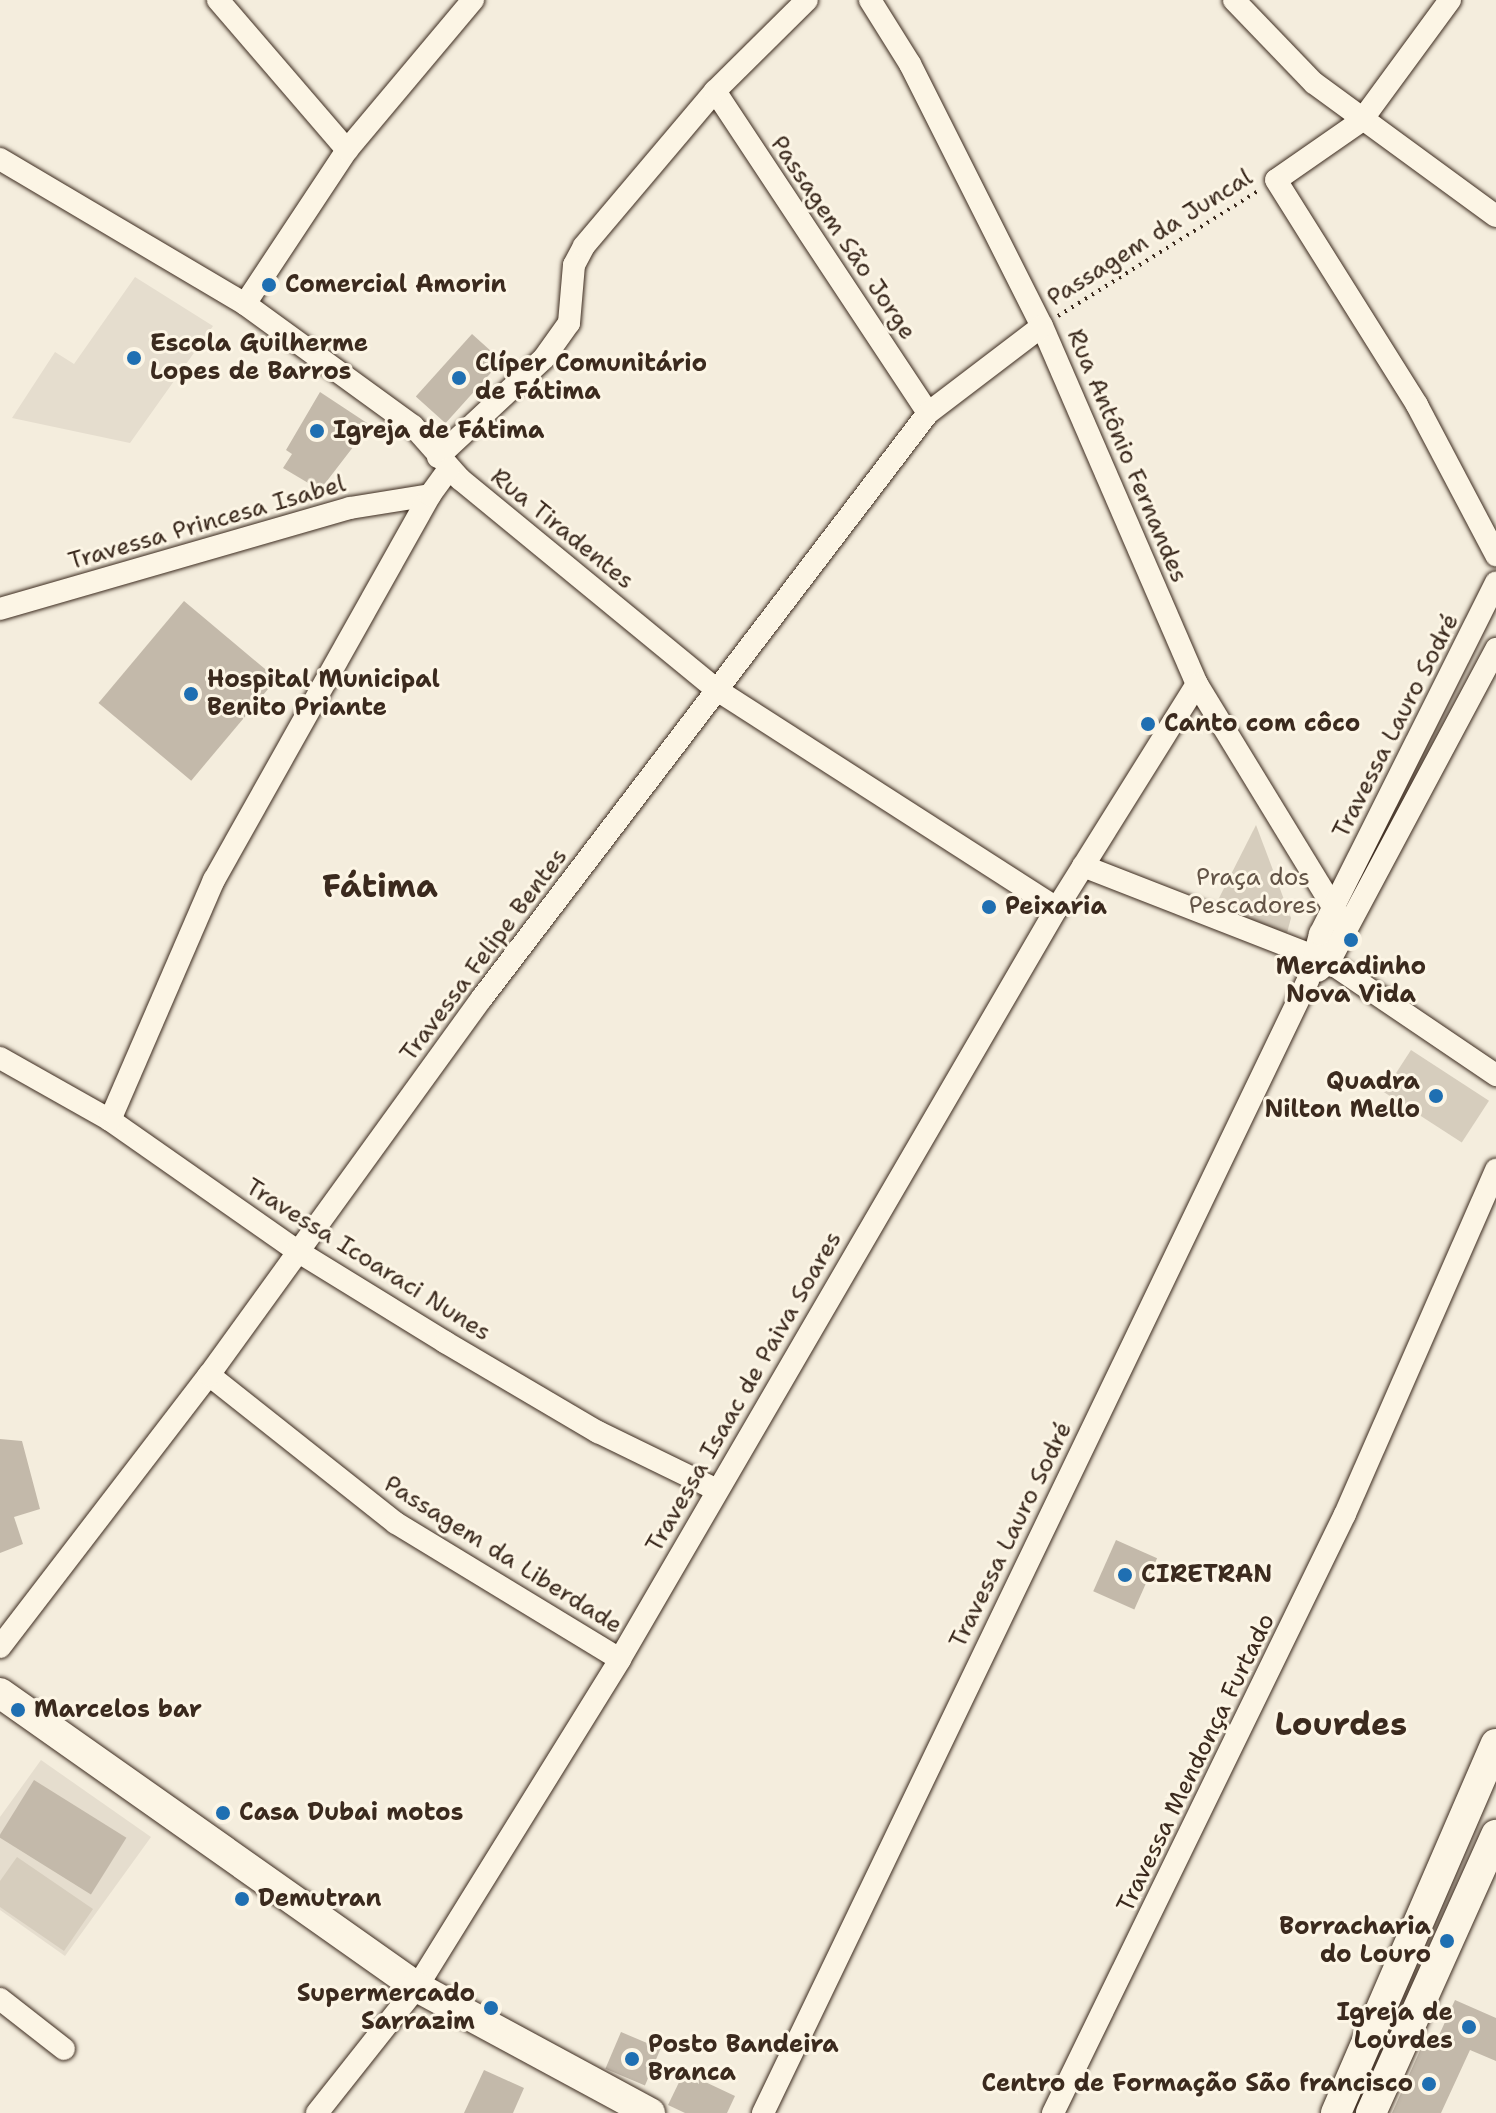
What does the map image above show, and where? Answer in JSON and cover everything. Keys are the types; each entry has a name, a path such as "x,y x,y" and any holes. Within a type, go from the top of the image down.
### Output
{"street":[{"path":"218,0 347,150"},
{"path":"245,304 347,150 473,0"},
{"path":"110,1120 214,880 430,495 444,463 544,358 569,323 574,265 584,246 715,91 807,0"},
{"name":"Rua Antônio Fernandes","path":"870,0 910,64 1042,326 1197,684 1346,928"},
{"path":"1234,0 1314,83 1361,121 1496,216"},
{"path":"1450,0 1361,121 1276,180 1417,405 1496,555"},
{"name":"Passagem São Jorge","path":"715,91 928,413"},
{"name":"Rua Tiradentes","path":"0,159 245,304 396,412 444,463 717,690 1057,908"},
{"name":"Travessa Felipe Bentes","path":"0,1647 209,1375 297,1251 928,413 1042,326"},
{"name":"Travessa Princesa Isabel","path":"0,609 350,508 430,495"},
{"name":"Travessa Lauro Sodré","path":"763,2113 1308,980 1333,908 1496,583"},
{"name":"Travessa Lauro Sodré","path":"1320,952 1346,928 1496,649"},
{"name":"Travessa Isaac de Paiva Soares","path":"317,2113 417,1987 620,1659 1057,908 1197,684"},
{"path":"1083,866 1320,952 1496,1075"},
{"name":"Travessa Icoaraci Nunes","path":"0,1058 110,1120 297,1251 598,1432 717,1490"},
{"name":"Travessa Mendonça Furtado","path":"1053,2113 1345,1514 1496,1170"},
{"name":"Passagem da Liberdade","path":"209,1375 396,1523 620,1659"},
{"path":"0,1693 417,1987 650,2113"},
{"path":"1336,2113 1493,1756"},
{"path":"1371,2113 1496,1835"},
{"path":"0,1999 64,2049"}],"path":[{"name":"Passagem da Juncal","path":"1042,326 1276,180"}],"shaded area":[{"name":"Escola Guilherme Lopes de Barros","path":"135,277 213,326 130,443 12,418 55,352 74,364"},
{"path":"41,1760 151,1837 65,1956 0,1910 0,1817"}],"green space":[{"name":"Praça dos Pescadores","path":"1256,825 1291,918 1287,933 1215,906"},
{"name":"Quadra Nilton Mello","path":"1411,1050 1489,1101 1462,1143 1384,1092"},
{"path":"17,1857 93,1909 64,1951 0,1907 0,1881"}],"building":[{"name":"Clíper Comunitário de Fátima","path":"472,334 502,361 446,423 416,396"},
{"path":"320,392 370,425 320,490 283,468 292,454 286,450"},
{"name":"Hospital Municipal Benito Priante","path":"184,601 277,679 191,781 99,703"},
{"path":"0,1439 22,1441 40,1509 14,1517 23,1544 0,1553"},
{"name":"CIRETRAN","path":"1116,1540 1157,1558 1134,1609 1093,1591"},
{"path":"34,1780 126,1838 91,1895 0,1838"},
{"path":"1455,2000 1496,2018 1496,2061 1470,2050 1441,2113 1392,2113 1426,2037 1436,2042"},
{"name":"Posto Bandeira Branca","path":"621,2032 661,2049 645,2086 605,2069"},
{"path":"484,2070 524,2088 513,2113 464,2113"},
{"path":"684,2072 735,2096 727,2113 685,2113 668,2105"}],"place":[{"name":"Comercial Amorin","path":"269,285"},
{"name":"Escola Guilherme Lopes de Barros","path":"134,358"},
{"name":"Clíper Comunitário de Fátima","path":"459,378"},
{"name":"Igreja de Fátima","path":"317,431"},
{"name":"Hospital Municipal Benito Priante","path":"191,694"},
{"name":"Canto com côco","path":"1148,724"},
{"name":"Peixaria","path":"989,907"},
{"name":"Mercadinho Nova Vida","path":"1351,940"},
{"name":"Quadra Nilton Mello","path":"1436,1096"},
{"name":"CIRETRAN","path":"1125,1575"},
{"name":"Marcelos bar","path":"18,1710"},
{"name":"Casa Dubai motos","path":"223,1813"},
{"name":"Demutran","path":"242,1899"},
{"name":"Borracharia do Louro","path":"1447,1941"},
{"name":"Supermercado Sarrazim","path":"491,2008"},
{"name":"Igreja de Lourdes","path":"1469,2027"},
{"name":"Posto Bandeira Branca","path":"632,2059"},
{"name":"Centro de Formação São francisco","path":"1429,2084"}],"district":[{"name":"Fátima","path":"380,886"},
{"name":"Lourdes","path":"1341,1724"}]}
